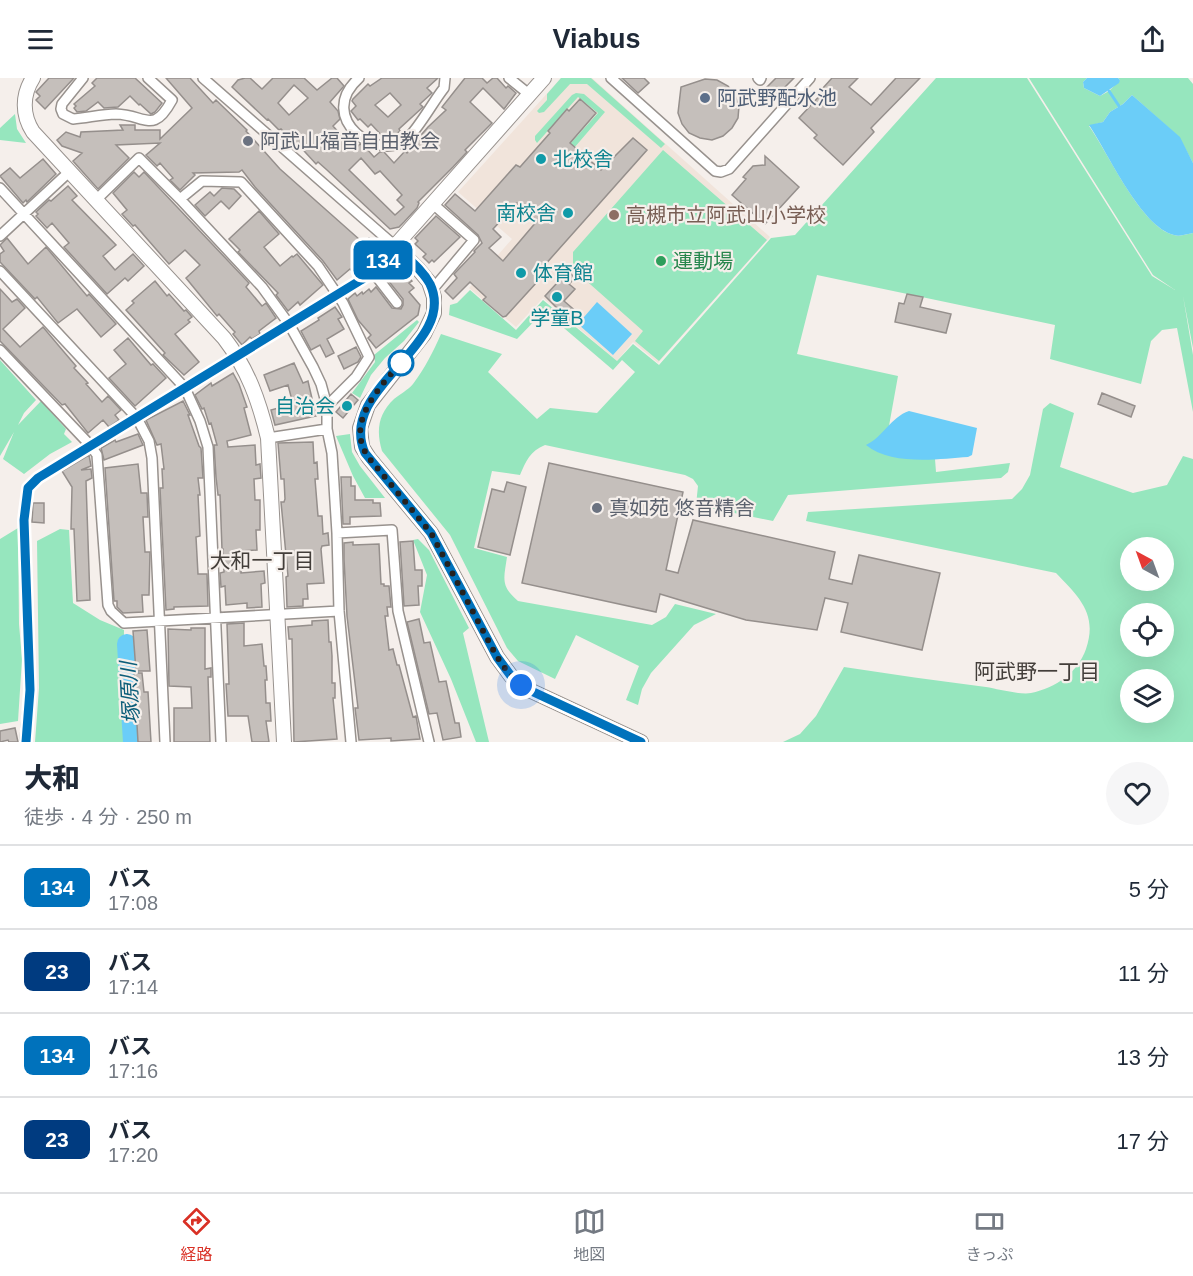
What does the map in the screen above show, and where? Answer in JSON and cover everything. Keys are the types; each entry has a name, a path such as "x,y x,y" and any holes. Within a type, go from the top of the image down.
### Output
{"street":[{"path":"33,78 24,101 28,122 33,132 224,338 238,356 259,403 268,438 284,742"},
{"path":"83,78 62,104 61,109 68,118 117,114 150,121 162,116 172,100 148,78"},
{"path":"203,78 395,246 424,275 432,290 434,305 428,328 368,405 363,416 360,435 365,453 431,533 497,657 511,676 533,692 641,742"},
{"path":"359,78 346,93 342,106 343,113 358,134 381,146 394,146 408,139 444,88 446,78"},
{"path":"509,78 530,94"},
{"path":"26,742 30,690 24,520 28,488 38,478 372,272 544,78"},
{"path":"610,78 715,171 721,172 729,169 810,78"},
{"path":"96,200 139,158 262,287 290,324 314,367 327,406 327,429 332,453 339,611 351,742"},
{"path":"0,236 69,172"},
{"path":"180,199 202,181 241,182 318,266 338,294 369,357 356,377 327,406"},
{"path":"0,188 185,388 200,421 208,447 221,742"},
{"path":"433,204 474,240"},
{"path":"432,290 482,232"},
{"path":"0,271 137,418 149,441 152,458 165,742"},
{"path":"372,272 397,303"},
{"path":"0,350 97,455 108,605 116,617 124,623 339,611"},
{"path":"268,438 327,429"},
{"path":"337,533 392,530 398,610 429,742"}],"shaded area":[{"name":"高槻市立阿武山小学校","path":"561,78 592,78 770,237 658,363 633,342 617,361 543,298 516,327 469,288 512,239 458,192"}],"green space":[{"path":"561,78 591,78 665,144 661,148 587,84 570,84 544,112 539,113 537,111 547,100 547,94"},
{"path":"936,78 1027,78 1152,276 1175,290 1153,275 1029,78 1087,78 1083,82 1084,88 1100,96 1120,80 1118,78 1188,78 1193,84 1193,163 1179,137 1132,95 1110,112 1103,122 1089,126 1127,188 1150,219 1174,235 1193,233 1193,348 1183,296 1193,355 1193,412 1177,328 1162,330 1151,341 1141,384 1050,359 1055,325 817,275 797,354 898,376 885,448 935,459 936,472 1010,463 1008,472 1001,478 788,495 773,521 696,505 698,486 693,479 685,475 545,445 532,453 520,475 492,471 474,548 507,557 505,581 512,596 518,601 652,625 666,617 675,604 716,614 694,625 651,673 642,689 638,705 626,700 639,666 576,635 555,679 518,661 507,648 450,535 382,451 379,430 382,417 394,399 411,386 417,378 441,334 502,354 488,372 537,419 550,408 597,413 635,372 622,360 613,370 544,311 517,339 449,315 450,305 457,303 470,290 516,330 543,300 617,361 633,344 659,365 771,238 795,235"},
{"path":"576,93 584,94 605,112 574,148 570,144 598,113 578,97 537,143 535,136"},
{"path":"15,114 17,129 26,143 0,140 0,128"},
{"name":"運動場","path":"663,150 767,240 659,361 635,341 643,331 573,269 573,252"},
{"path":"417,320 419,322 404,341 371,375 360,398 352,393 375,362 374,355"},
{"path":"0,360 36,400 24,413 18,425 41,401 66,429 64,434 72,442 50,454 24,474 3,459 14,432 0,456"},
{"path":"1050,403 1074,413 1060,467 1133,493 1167,485 1183,456 1193,459 1193,742 783,742 800,734 816,716 844,667 1015,693 1040,691 1057,683 1072,672 1086,649 1090,626 1079,598 1056,573 806,521 808,512 1012,499 1022,489 1030,475 1043,409"},
{"path":"350,434 352,452 385,498 365,498 336,436"},
{"path":"18,528 19,624 22,659 18,721 0,724 0,539"},
{"path":"60,529 69,530 73,603 100,620 124,630 123,706 126,742 35,742 39,688 37,541"},
{"path":"418,539 429,550 469,628 463,633 489,742 476,742 451,679 420,612 427,575 413,540"}],"water":[{"path":"1087,78 1118,78 1120,80 1100,96 1084,88 1083,82"},
{"path":"1132,95 1180,137 1193,163 1193,233 1174,235 1149,218 1126,188 1089,125 1103,122 1110,112"},
{"path":"597,302 632,334 613,355 578,324"},
{"path":"909,411 977,428 972,455 930,460 902,459 876,452 866,445 897,418"}],"building":[{"path":"49,78 74,78 45,109 36,100 40,96 36,92"},
{"path":"97,78 135,78 162,103 151,114 130,96 118,107 104,108 98,102 86,111 77,112 74,104 95,86 92,83"},
{"path":"166,78 190,78 213,103 216,100 247,130 280,169 360,240 365,243 369,238 376,245 376,252 337,280 323,261 242,170 239,172 193,173 195,175 180,190 170,180 173,178 160,163 157,166 146,155 160,143 116,145 129,158 98,189 73,161 82,153 62,146 57,140 66,132 80,137 81,132 123,130 120,125 135,125 135,130 160,130 160,139 192,108"},
{"path":"250,78 262,89 273,78 304,78 317,90 332,78 337,78 344,86 330,102 338,111 340,119 333,126 340,134 348,136 358,146 360,144 366,148 374,157 384,152 394,163 405,151 407,153 428,127 446,110 442,107 465,78 482,78 487,83 497,78 506,88 508,86 516,93 504,109 483,88 470,102 492,123 418,202 417,208 404,222 399,227 390,229 318,162 316,164 294,140 292,141 281,129 279,130 267,120 232,87 238,80","holes":["294,85 308,98 289,115 278,103","361,158 375,174 380,171 402,195 397,200 404,207 395,215 349,170"]},
{"path":"382,78 438,78 427,88 432,93 420,104 423,107 399,129 400,131 391,138 385,139 371,124 368,127 351,111 356,106 353,99 368,84 370,86","holes":["390,93 401,105 388,117 375,105"]},
{"path":"622,78 644,78 649,83 638,93"},
{"path":"776,78 794,78 776,96 767,87"},
{"path":"832,78 858,78 849,87 871,105 896,78 920,78 871,128 874,132 843,165 814,138 817,135 799,118 825,90 823,88"},
{"path":"705,79 717,80 728,86 739,106 738,118 732,128 723,136 712,140 689,133 678,113 681,87"},
{"path":"580,99 596,113 570,143 601,170 633,138 647,150 543,267 547,271 506,316 503,317 483,300 486,297 470,282 453,299 445,291 457,278 454,274 482,243 478,235 445,205 455,194 475,211 516,165 520,167 550,133 548,131 567,109 569,111","holes":["517,203 537,221 503,261 489,248 501,237 493,229"]},
{"path":"765,156 799,187 765,224 732,195 746,179 743,177 753,166 765,165"},
{"path":"43,159 56,174 27,202 26,200 23,203 0,176 10,168 20,178"},
{"path":"134,172 139,177 144,172 249,283 246,287 262,306 266,303 276,318 259,331 260,334 252,339 250,337 242,345 233,334 235,332 219,314 217,316 186,278 200,265 185,250 169,264 135,225 133,226 122,214 127,210 113,193"},
{"path":"68,186 77,196 72,200 116,245 103,256 115,270 133,254 144,266 128,281 125,278 107,294 64,247 69,243 52,223 47,228 36,216 38,214 36,212"},
{"path":"222,188 234,189 241,196 229,209 221,201 205,216 195,205 210,192 214,196"},
{"path":"259,211 279,234 264,247 280,266 297,254 323,285 300,305 298,302 288,311 276,295 278,293 238,252 240,250 229,239"},
{"path":"436,216 460,237 434,262 432,260 429,263 423,257 426,254 415,244 418,241 415,238"},
{"path":"7,238 28,264 46,247 87,296 89,294 116,324 101,337 77,309 58,323 37,297 35,299 0,262 0,254 4,251 0,245"},
{"path":"394,264 396,267 398,265 412,281 409,283 414,288 409,292 420,305 418,315 376,348 368,338 371,335 358,320 348,299 355,293 357,296 369,289 371,292 376,287 392,308 401,309 403,299 383,274"},
{"path":"568,271 575,278 569,284 575,289 564,301 578,313 571,322 545,296"},
{"path":"155,281 167,296 169,294 192,317 188,320 190,322 175,334 199,362 184,375 163,355 165,353 126,310 134,303 132,301"},
{"path":"0,289 12,302 17,299 25,308 3,329 20,347 43,327 76,366 74,368 102,402 108,396 121,410 115,415 119,420 109,427 103,420 88,433 65,404 62,405 0,341"},
{"path":"907,294 923,297 920,307 951,314 946,333 895,322 899,303 904,304"},
{"path":"335,307 342,317 338,319 344,329 327,339 334,353 326,357 320,345 311,350 301,331"},
{"path":"128,338 151,365 153,364 166,378 135,406 109,378 126,364 114,350"},
{"path":"356,347 361,357 358,362 344,369 338,356"},
{"path":"294,363 303,383 308,381 316,416 275,425 271,410 293,404 288,385 270,391 264,375"},
{"path":"233,373 247,407 244,408 251,435 227,441 228,447 255,445 256,465 260,464 261,478 254,479 255,500 260,500 260,530 256,530 257,550 241,551 241,573 264,571 265,583 261,584 262,607 247,608 247,603 226,605 225,586 221,587 220,573 224,572 220,495 218,495 214,445 217,445 211,423 209,424 204,408 202,409 195,395 211,383 212,386"},
{"path":"1102,393 1135,406 1131,417 1098,404"},
{"name":"自治会","path":"351,394 358,400 343,418 336,412"},
{"path":"183,401 201,448 203,478 198,478 200,536 196,537 198,574 207,574 208,606 174,607 174,609 166,610 160,488 163,488 162,469 164,469 161,444 157,445 146,420"},
{"path":"138,434 143,445 104,460 101,448 115,440 116,442"},
{"path":"313,442 314,463 317,462 318,479 315,479 318,516 322,516 323,534 328,533 329,545 322,546 321,549 324,583 307,584 308,599 303,599 303,606 287,607 286,577 288,576 281,502 285,499 284,479 281,479 278,443"},
{"path":"89,455 91,466 81,470 91,469 92,478 86,481 90,600 77,601 74,529 71,529 72,487 62,471"},
{"path":"549,463 683,492 666,570 678,573 693,520 835,552 829,579 852,584 859,555 940,573 922,650 841,632 848,603 825,598 817,630 746,620 660,594 656,612 522,583"},
{"path":"138,464 141,493 147,493 148,517 143,517 145,552 150,552 149,595 142,595 143,612 123,613 117,607 117,601 114,601 105,468"},
{"path":"341,477 351,477 351,486 355,486 355,500 373,500 373,503 380,503 381,516 350,517 350,524 343,524"},
{"path":"507,482 526,487 510,555 478,547 492,489 504,492"},
{"path":"33,503 44,503 44,523 32,522"},
{"path":"413,541 415,570 422,570 422,586 418,586 419,605 404,606 400,542"},
{"path":"353,542 353,545 379,544 381,584 389,586 391,607 387,607 388,616 385,616 389,650 393,649 397,665 399,665 413,717 416,716 420,739 359,740 344,559 344,543"},
{"path":"419,619 424,643 430,642 439,682 446,681 455,723 459,723 461,737 443,740 437,713 429,714 407,622"},
{"path":"328,620 332,683 335,683 335,698 333,698 337,739 294,742 292,639 289,639 288,627 312,625 312,621"},
{"path":"244,623 244,646 262,644 267,680 265,680 266,703 270,703 271,721 266,721 269,742 252,742 248,716 228,716 227,624"},
{"path":"191,628 205,628 205,669 211,668 211,677 208,677 210,742 174,742 174,708 192,708 191,687 169,686 168,629 191,630"},
{"path":"147,630 150,671 136,671 133,631"},
{"path":"134,673 142,673 144,692 148,692 151,742 138,742"},
{"path":"15,728 18,742 8,740 0,742 0,731"}],"waterway":[{"path":"1109,91 1119,106"},
{"name":"塚原川","path":"127,644 133,742"}],"bus line":[{"name":"134","path":"26,742 30,690 24,520 28,488 38,478 361,280 372,272 395,246 429,282 434,297 434,313 424,334 368,405 360,428 362,447 424,522 438,544 497,657 511,676 533,692 641,742"}],"place":[{"name":"阿武野配水池","path":"705,98"},
{"name":"阿武山福音自由教会","path":"248,141"},
{"name":"北校舎","path":"541,159"},
{"name":"南校舎","path":"568,213"},
{"name":"高槻市立阿武山小学校","path":"614,215"},
{"name":"運動場","path":"661,261"},
{"name":"体育館","path":"521,273"},
{"name":"学童B","path":"557,297"},
{"name":"自治会","path":"347,406"},
{"name":"真如苑 悠音精舎","path":"597,508"}],"district":[{"name":"大和一丁目","path":"262,561"},
{"name":"阿武野一丁目","path":"1037,672"}],"route":[{"path":"401,363 406,356 368,405 360,428 362,447 424,522 438,544 497,657 521,685"}]}
